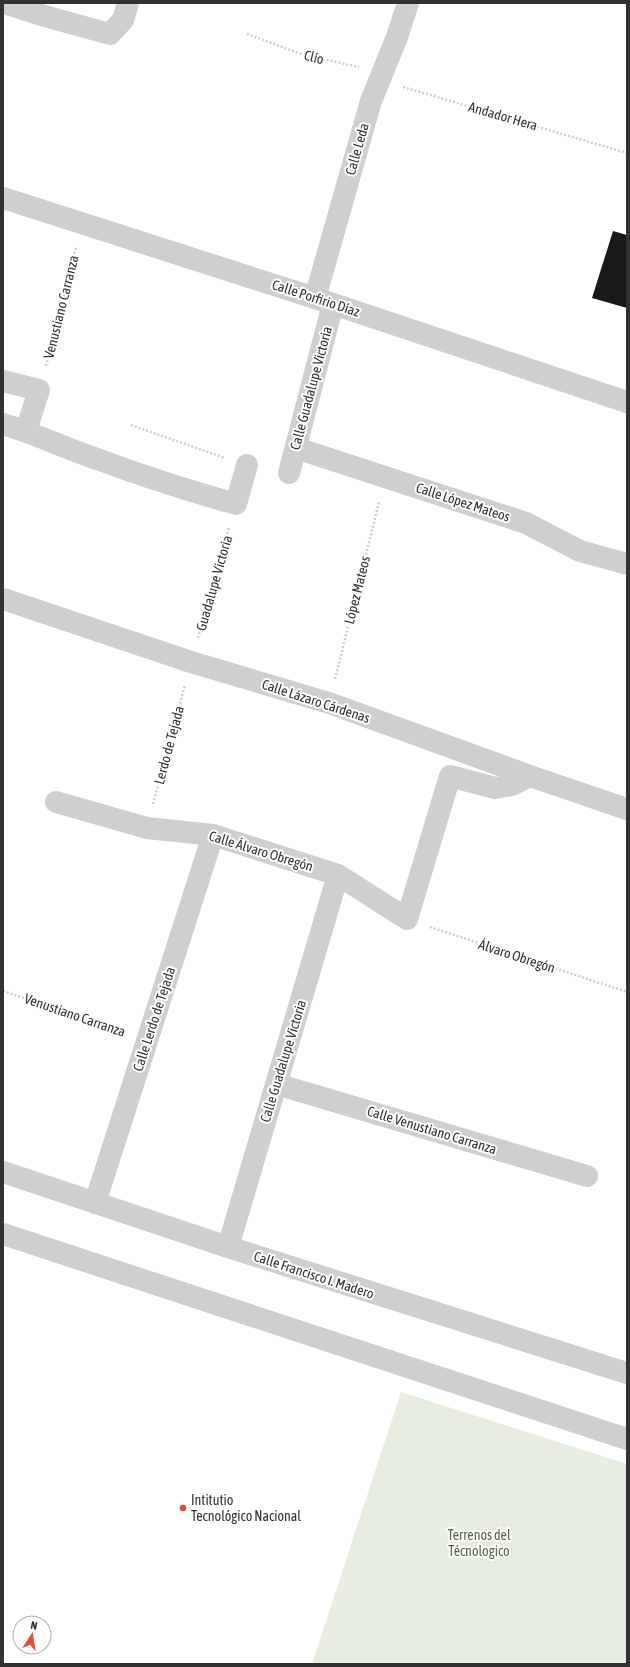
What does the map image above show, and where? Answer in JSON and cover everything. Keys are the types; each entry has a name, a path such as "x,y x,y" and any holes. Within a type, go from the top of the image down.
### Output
{"street":[{"path":"4,3 110,34 123,20 128,3"},
{"name":"Calle Leda","path":"324,301 371,101 397,37 408,3"},
{"name":"Calle Porfirio Díaz","path":"3,198 324,301 627,402"},
{"name":"Calle Guadalupe Victoria","path":"289,473 296,448 324,301"},
{"path":"3,381 39,390 26,431"},
{"path":"3,424 26,431 164,483 236,504 247,465"},
{"name":"Calle López Mateos","path":"296,448 526,523 580,551 627,564"},
{"name":"Calle Lázaro Cárdenas","path":"3,599 191,662 329,703 530,776 627,809"},
{"path":"407,919 450,776 495,788 512,785 530,776"},
{"name":"Calle Álvaro Obregón","path":"56,802 147,828 213,835 338,875 407,919"},
{"name":"Calle Lerdo de Tejada","path":"95,1203 213,835"},
{"name":"Calle Guadalupe Victoria","path":"228,1247 338,875"},
{"name":"Calle Venustiano Carranza","path":"276,1084 587,1176"},
{"name":"Calle Francisco I. Madero","path":"3,1172 228,1247 627,1374"},
{"path":"3,1234 627,1439"}],"path":[{"name":"Clío","path":"247,34 304,55 381,76"},
{"name":"Andador Hera","path":"381,76 627,153"},
{"name":"Venustiano Carranza","path":"39,390 82,223"},
{"path":"131,426 247,465"},
{"name":"López Mateos","path":"329,703 385,477"},
{"name":"Guadalupe Victoria","path":"191,662 236,504"},
{"name":"Lerdo de Tejada","path":"147,828 191,662"},
{"name":"Álvaro Obregón","path":"407,919 627,992"},
{"name":"Venustiano Carranza","path":"3,991 148,1040"}],"green space":[{"name":"Terrenos del Técnologico","path":"401,1392 627,1464 627,1664 312,1664"}],"building":[{"path":"613,231 627,235 627,308 592,298"}],"place":[{"name":"Intitutio Tecnológico Nacional","path":"183,1508"}]}
